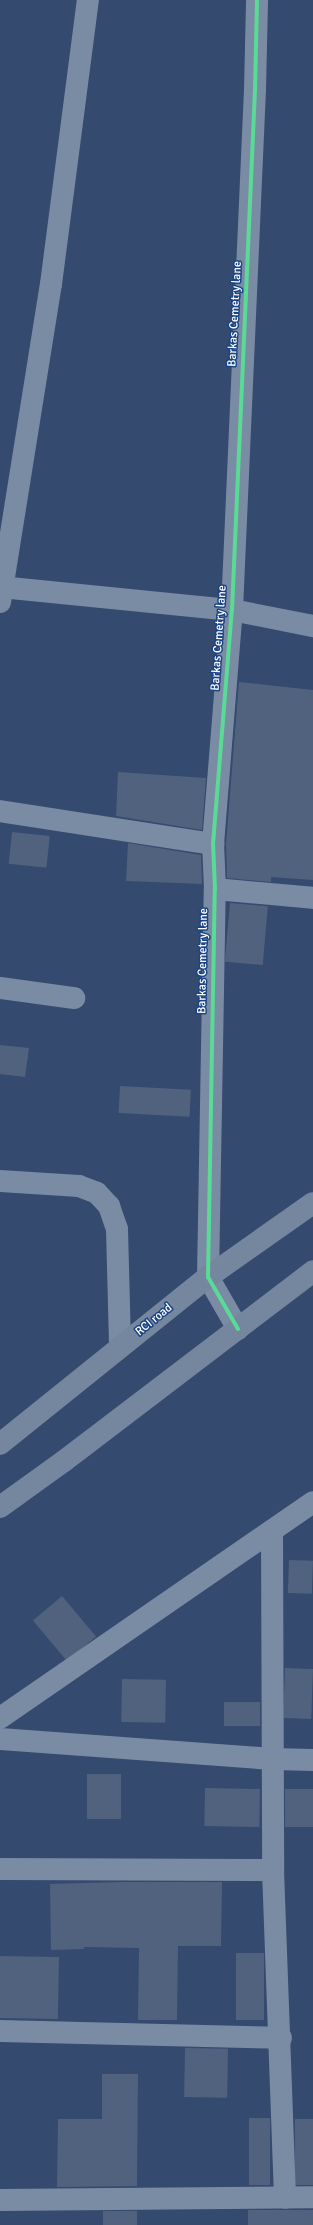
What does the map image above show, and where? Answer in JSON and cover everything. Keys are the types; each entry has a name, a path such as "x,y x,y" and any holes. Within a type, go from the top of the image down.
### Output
{"street":[{"path":"88,0 51,284 1,592 232,610 313,626"},
{"name":"Barkas Cemetry lane","path":"208,1277 215,889 213,844 232,610 255,90 257,0"},
{"path":"0,811 213,844"},
{"path":"215,889 313,898"},
{"path":"0,988 74,998"},
{"path":"0,1181 79,1186 97,1193 109,1206 117,1229 120,1347"},
{"name":"RCI road","path":"0,1444 208,1277 313,1203"},
{"path":"0,1507 313,1271"},
{"path":"208,1277 238,1329"},
{"path":"0,1718 272,1532 313,1502"},
{"path":"272,1532 273,1870 285,2198"},
{"path":"0,1739 272,1759 313,1760"},
{"path":"0,1869 273,1870"},
{"path":"0,2031 280,2038"},
{"path":"0,2200 313,2197"}],"building":[{"path":"239,682 313,690 313,880 271,877 271,882 227,878 226,844"},
{"path":"118,772 206,778 202,830 116,816"},
{"path":"12,832 50,836 46,868 9,864"},
{"path":"128,843 201,855 202,884 126,881"},
{"path":"230,903 268,906 263,965 225,962"},
{"path":"0,1045 29,1048 25,1077 0,1074"},
{"path":"120,1086 191,1090 189,1117 119,1113"},
{"path":"289,1560 313,1561 312,1594 288,1593"},
{"path":"62,1596 96,1637 67,1661 33,1620"},
{"path":"285,1668 313,1669 311,1719 283,1718"},
{"path":"122,1679 166,1680 165,1723 121,1722"},
{"path":"224,1702 260,1702 260,1726 224,1726"},
{"path":"87,1774 121,1774 121,1819 87,1819"},
{"path":"205,1788 260,1789 259,1827 204,1826"},
{"path":"285,1789 313,1789 313,1827 285,1827"},
{"path":"222,1882 221,1946 178,1946 177,2020 138,2020 139,1948 84,1947 84,1949 51,1950 50,1884"},
{"path":"236,1953 264,1953 264,2020 236,2020"},
{"path":"0,1956 59,1957 58,2019 0,2018"},
{"path":"185,2048 228,2049 227,2098 184,2097"},
{"path":"102,2074 138,2074 137,2186 57,2187 58,2119 102,2119"},
{"path":"249,2118 270,2118 270,2185 249,2185"},
{"path":"295,2119 313,2119 313,2185 295,2185"},
{"path":"248,2210 313,2210 313,2225 248,2225"},
{"path":"103,2211 137,2211 137,2225 103,2225"}],"cycle path":[{"path":"238,1329 208,1277 215,889 213,844 232,610 255,90 257,0"}]}
